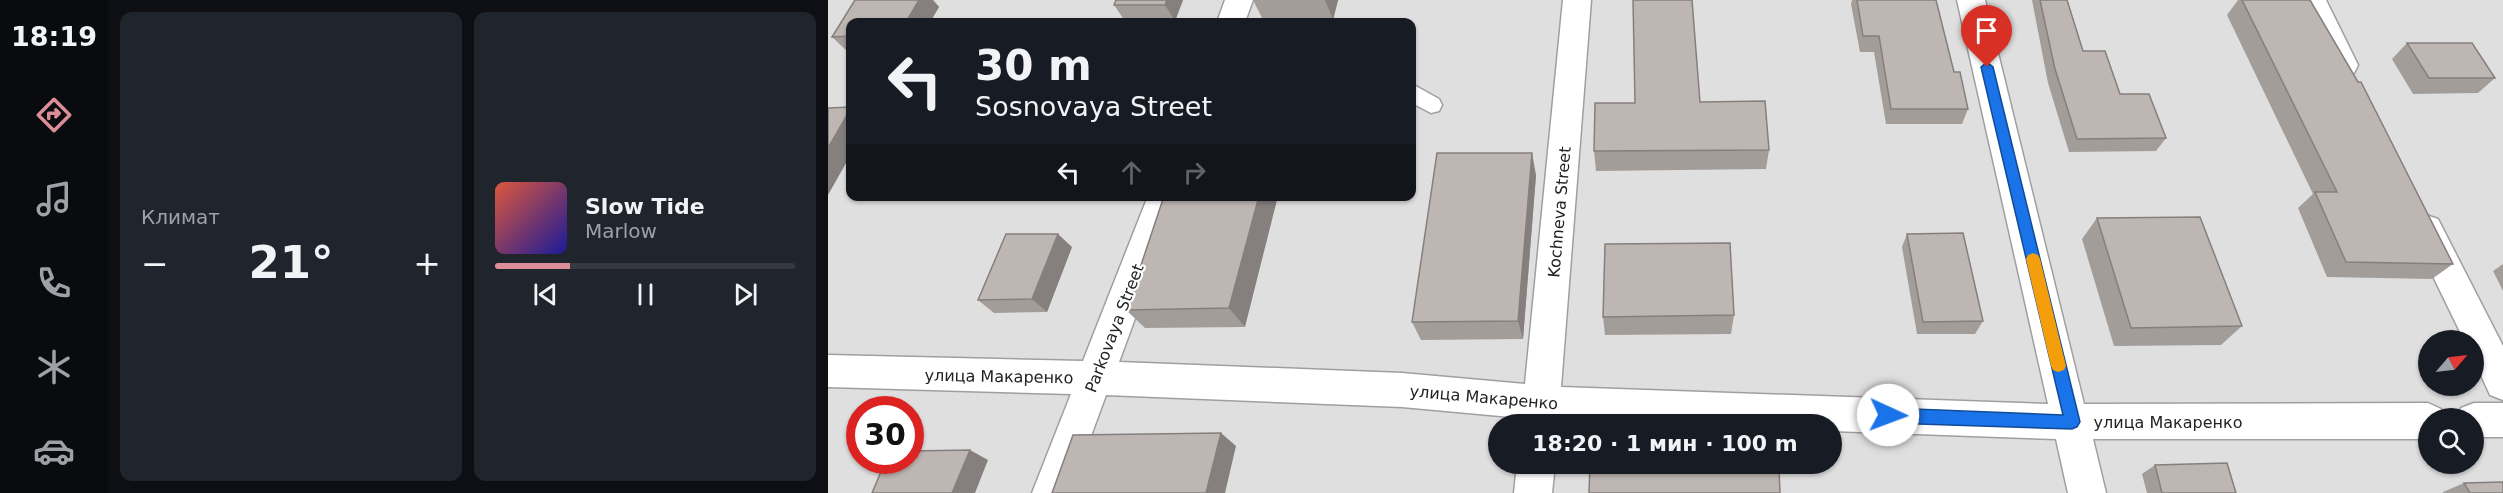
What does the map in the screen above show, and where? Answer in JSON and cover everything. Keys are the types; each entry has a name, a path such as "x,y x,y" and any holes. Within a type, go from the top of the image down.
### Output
{"street":[{"path":"1232,18 1239,0"},
{"name":"Kochneva Street","path":"1541,414 1577,0"},
{"path":"1971,0 2087,493"},
{"path":"2312,0 2360,96"},
{"name":"Parkovaya Street","path":"1051,493 1162,201"},
{"path":"2413,202 2503,383"},
{"name":"улица Макаренко","path":"828,371 1095,378 1401,390 1541,414"},
{"name":"улица Макаренко","path":"1842,419 2072,422 2418,421"},
{"path":"2484,420 2503,420"},
{"path":"1533,493 1535,474"}],"lane":[{"path":"1416,95 1431,105"}],"shaded area":[{"path":"828,0 2503,0 2503,493 828,493"}],"building":[{"path":"855,0 919,0 908,18 846,18 846,36 832,37"},
{"path":"1116,0 1167,0 1165,5 1114,5"},
{"path":"1633,0 1692,0 1700,102 1765,101 1769,150 1594,151 1595,103 1635,103"},
{"path":"1857,0 1936,0 1954,72 1960,72 1968,109 1891,109 1879,36 1863,36"},
{"path":"2040,0 2067,0 2083,51 2105,51 2120,94 2149,94 2166,138 2077,139 2055,69"},
{"path":"2242,0 2310,0 2358,82 2361,82 2453,264 2346,262 2315,192 2337,192"},
{"path":"2407,43 2472,43 2495,78 2429,78"},
{"path":"846,107 846,117 828,148 828,108"},
{"path":"1437,153 1532,153 1518,321 1412,322"},
{"path":"1162,201 1258,201 1229,308 1126,310"},
{"path":"2200,217 2242,326 2131,328 2097,218"},
{"path":"1963,233 1983,321 1923,322 1907,234"},
{"path":"1006,234 1058,234 1032,299 978,300"},
{"path":"1730,243 1734,315 1603,317 1605,244"},
{"path":"1221,433 1206,493 1052,493 1073,435"},
{"path":"970,450 952,493 872,493 880,474 924,474 924,451"},
{"path":"2227,463 2236,493 2162,493 2155,465"},
{"path":"1590,474 1779,474 1780,493 1589,493"},
{"path":"2503,482 2503,493 2470,493 2464,483"}],"slow traffic":[{"path":"2033,259 2058,366"}],"route":[{"path":"1888,415 2072,422 1987,67"}]}
